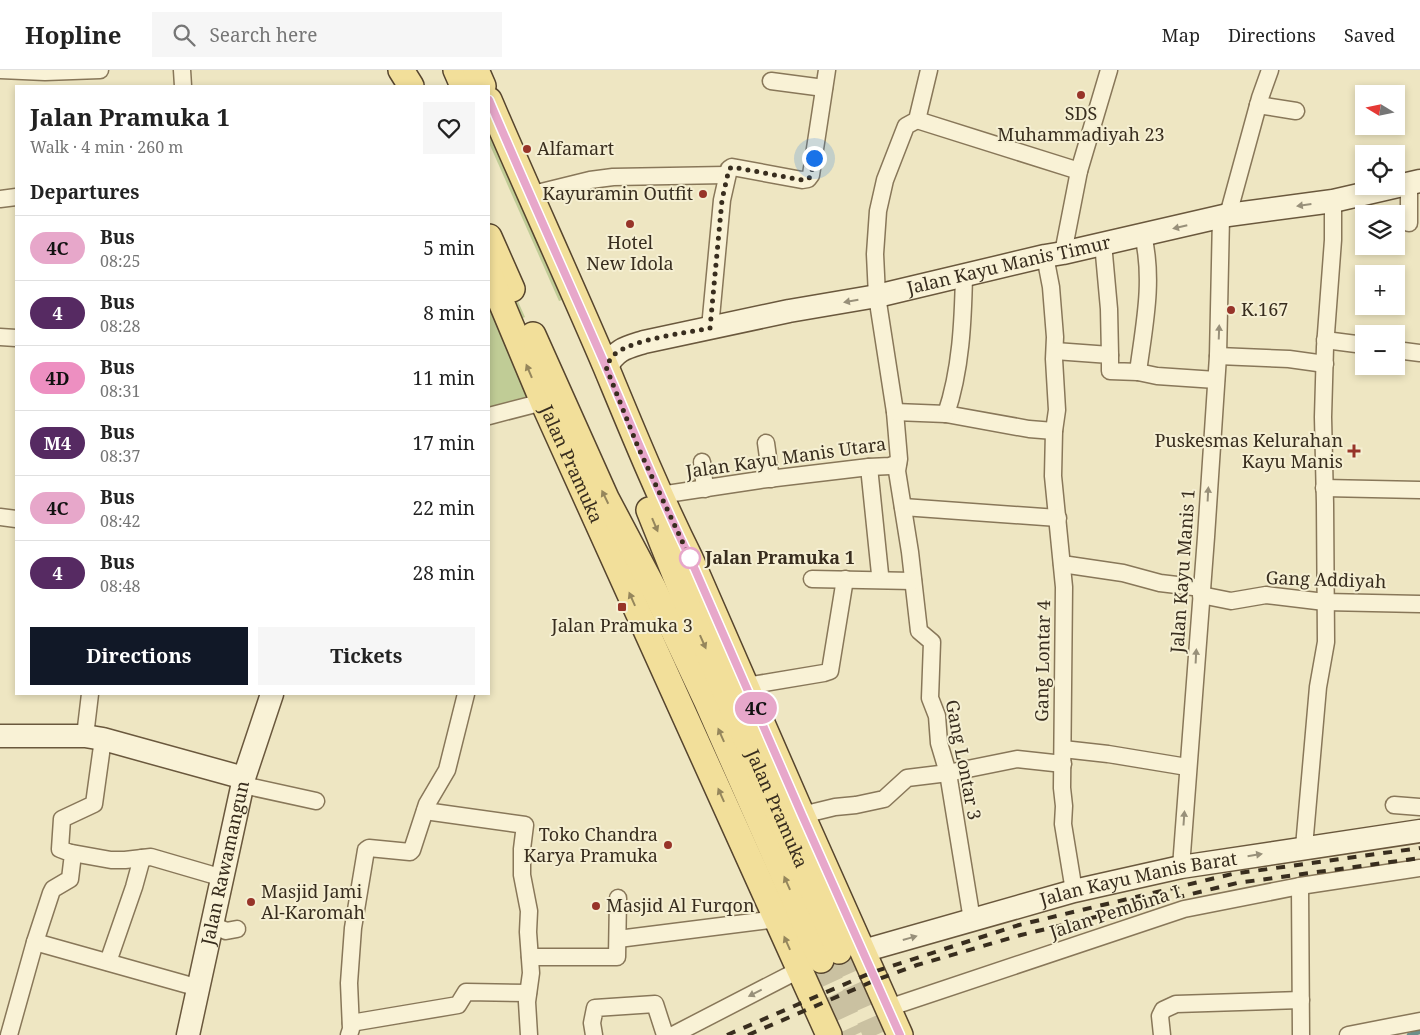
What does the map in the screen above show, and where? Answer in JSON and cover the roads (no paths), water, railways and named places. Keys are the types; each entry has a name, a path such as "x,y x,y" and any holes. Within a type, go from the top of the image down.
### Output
{"main road":[{"path":"401,70 410,85"},
{"path":"419,70 422,85"},
{"path":"456,70 463,85"},
{"path":"476,70 483,85"},
{"name":"Jalan Pramuka","path":"490,102 606,367 638,447 732,652 900,1035"},
{"name":"Jalan Pramuka","path":"490,145 580,348 684,598 731,705 830,956 653,587 606,498 490,239"},
{"name":"Jalan Pramuka","path":"490,275 543,402 777,919 826,1034"},
{"path":"731,705 732,652"},
{"path":"665,670 707,702"}],"street":[{"path":"0,70 46,79 100,70"},
{"path":"182,70 183,85"},
{"path":"710,328 726,175 732,167 802,180 808,179 811,176 827,70"},
{"path":"929,70 918,120 1079,170"},
{"path":"1054,254 1110,70"},
{"name":"Jalan Kayu Manis 1","path":"1181,867 1218,356 1224,216 1270,70"},
{"path":"771,82 824,88"},
{"path":"1258,105 1296,111"},
{"name":"Jalan Kayu Manis Utara","path":"660,495 770,479 890,466 898,463 895,412 877,288 875,254 878,211 885,180 906,126 918,120"},
{"path":"529,195 590,180 614,177 726,175"},
{"path":"1409,222 1414,182"},
{"name":"Jalan Kayu Manis Timur","path":"606,367 614,355 623,349 644,342 789,311 877,288 964,275 1224,216 1333,202 1414,182"},
{"path":"0,199 15,197"},
{"path":"1304,847 1318,687 1326,642 1323,417 1325,340 1333,240 1333,202"},
{"path":"1138,372 1148,297 1146,250 1143,235"},
{"path":"1103,243 1110,309 1110,371 1216,380"},
{"name":"Gang Lontar 4","path":"1054,254 1051,287 1057,410 1054,431 1053,476 1064,587 1063,824 1074,891"},
{"path":"946,414 952,397 958,359 963,314 964,275"},
{"path":"0,337 15,338"},
{"path":"1325,340 1355,344"},
{"path":"1055,351 1110,355"},
{"path":"1405,351 1420,353"},
{"path":"1218,356 1289,359 1325,364"},
{"path":"490,416 543,402"},
{"path":"895,412 946,414 1020,428 1054,431"},
{"path":"766,443 770,479"},
{"path":"702,462 705,489"},
{"name":"Gang Lontar 3","path":"898,463 897,471 919,631 932,642 930,698 937,716 939,743 948,773 972,920"},
{"path":"869,467 880,574"},
{"path":"1324,488 1420,490"},
{"path":"903,507 1058,518"},
{"path":"0,517 15,519"},
{"name":"Gang Addiyah","path":"1062,564 1124,573 1160,583 1202,591 1231,601 1266,596 1325,602 1420,604"},
{"path":"812,579 913,581"},
{"path":"746,686 830,671 845,579"},
{"path":"90,695 94,737 94,804 62,819 60,849 111,860 157,858 223,878"},
{"name":"Jalan Rawamangun","path":"188,1035 244,781 272,695"},
{"path":"466,695 447,770 427,804 410,851 369,848 366,850 354,928 349,983 350,1029 458,1005 466,992 528,993"},
{"path":"0,736 94,737 316,801"},
{"path":"802,815 835,807 856,806 884,799 907,778 948,773 1017,759 1108,754 1187,767"},
{"path":"1394,805 1420,807"},
{"path":"425,811 525,825 522,849 522,874 529,910 528,932 531,973 526,1011 528,1035"},
{"name":"Jalan Kayu Manis Barat","path":"863,951 1074,891 1181,867 1420,831"},
{"path":"9,1035 35,942 53,889 69,880 72,853"},
{"path":"108,962 142,858"},
{"name":"Jalan Pembina I","path":"888,1008 1184,909 1300,886 1420,868"},
{"path":"1300,886 1301,1035"},
{"path":"530,957 617,957 618,898"},
{"path":"618,939 777,919"},
{"path":"213,924 230,931 237,929"},
{"path":"35,942 199,988"},
{"path":"673,1035 799,970"},
{"path":"1162,1035 1160,1016 1163,1010 1176,1004 1301,1000"},
{"path":"594,1035 592,1023 595,1008 655,1004 665,1035"},
{"path":"1348,1035 1420,1021"}],"waterway":[{"path":"1409,1035 1420,1032"}],"tunnel":[{"path":"839,951 876,1035"},
{"path":"821,960 855,1035"}],"railway":[{"path":"727,1035 873,972 1019,925 1232,874 1420,848"},
{"path":"748,1035 876,980 917,965 1021,935 1237,883 1420,858"}],"place":[{"name":"SDS Muhammadiyah 23","path":"1081,95"},
{"name":"Alfamart","path":"527,149"},
{"name":"Kayuramin Outfit","path":"703,194"},
{"name":"Hotel New Idola","path":"630,224"},
{"name":"K.167","path":"1231,310"},
{"name":"Puskesmas Kelurahan Kayu Manis","path":"1354,451"},
{"name":"Jalan Pramuka 1","path":"690,558"},
{"name":"Jalan Pramuka 3","path":"622,607"},
{"name":"Toko Chandra Karya Pramuka","path":"668,845"},
{"name":"Masjid Jami Al-Karomah","path":"251,902"},
{"name":"Masjid Al Furqon","path":"596,906"}]}
